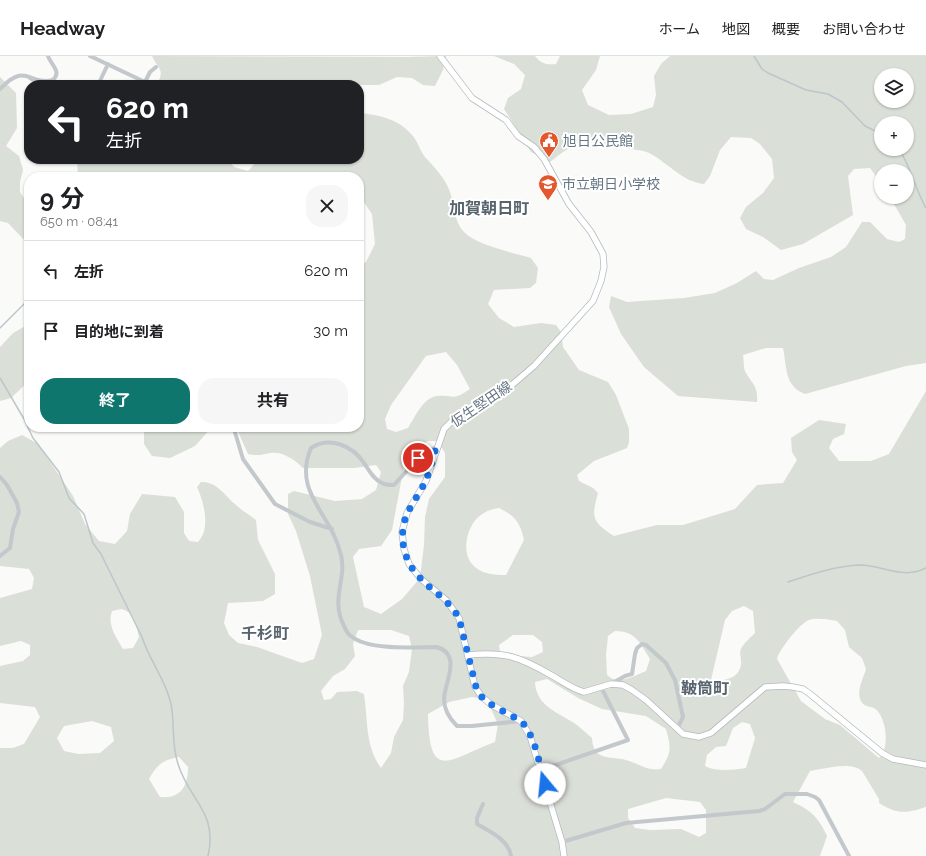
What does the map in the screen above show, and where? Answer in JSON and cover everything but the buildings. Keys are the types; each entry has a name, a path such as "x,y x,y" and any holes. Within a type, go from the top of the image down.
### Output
{"main road":[{"name":"仮生堅田線","path":"440,56 472,98 506,120 518,136 534,147 544,159 569,204 591,232 603,254 604,267 601,281 593,302 534,366 513,384 457,416 444,429 436,447 426,481 407,514 402,532 404,549 409,564 414,571 453,607 459,618 476,687 482,697 521,721 530,736 562,842 564,856"},
{"path":"468,654 499,653 528,662 579,691 584,692 611,684 624,685 684,734 699,737 711,733 765,687 788,686 802,689 882,753 893,759 926,765"}],"street":[{"path":"48,56 56,69 56,77 50,80"},
{"path":"90,56 138,80"},
{"path":"100,80 108,64"},
{"path":"147,80 150,72 156,67"},
{"path":"0,89 16,76 44,80"},
{"path":"30,77 34,80"},
{"path":"235,432 243,458 275,504 310,522 332,529"},
{"path":"436,447 418,458 394,485 382,483 371,474 360,457 348,447 331,442 318,443 310,448 306,464 306,482 309,492 332,529 342,557 342,569 338,593 338,608 341,620 350,636 356,640 372,644 406,647 437,647 443,649 448,654 451,670 444,698 445,707 452,721 457,726 521,721"},
{"path":"0,477 7,485 17,503 19,512 13,529 10,548 0,556"},
{"path":"611,684 625,676 632,674 637,648 642,644 646,644 666,663 675,680 682,717 677,729"},
{"path":"541,770 628,740 600,688"},
{"path":"562,842 626,823 758,811 765,809 785,794 807,794 819,800 848,856"},
{"path":"483,804 476,824 503,841 510,851 511,856"}],"shaded area":[{"path":"152,56 446,56 443,70 435,86 423,85 412,78 397,77 379,85 364,85 364,80 159,80 161,75 160,70"},
{"path":"494,56 535,56 544,63 556,64 560,56 600,56 596,70 582,90 588,105 609,115 631,114 653,107 656,95 654,76 661,64 670,56 926,56 926,363 906,366 805,394 798,391 790,381 786,369 783,348 766,348 743,355 744,369 756,389 757,402 678,396 644,367 621,334 609,307 611,296 627,302 684,298 715,293 737,283 756,271 764,279 773,280 799,268 831,257 846,247 862,222 870,222 887,239 899,242 905,239 906,225 894,204 914,204 914,164 874,164 874,173 870,168 854,169 848,176 853,215 803,244 781,250 763,237 746,229 740,218 746,207 763,193 774,178 772,159 760,144 751,138 731,137 720,150 710,176 704,184 689,180 649,153 595,142 578,144 550,162 531,152 504,109 508,98 521,89 525,75 514,64"},
{"path":"0,77 16,93 17,128 6,146 19,156 23,170 20,182 20,192 24,198 24,240 8,223 0,221"},
{"path":"364,114 389,119 408,130 416,141 423,155 446,182 452,197 456,218 464,232 470,237 486,245 531,258 538,268 536,283 530,288 494,290 488,304 499,318 514,327 541,323 556,325 561,332 563,347 579,370 608,382 616,395 629,429 629,442 627,448 594,461 577,475 579,481 593,488 598,493 594,508 595,519 601,527 614,536 657,525 683,525 735,509 757,485 783,483 797,460 792,452 791,438 819,420 846,424 844,434 833,439 829,448 839,461 871,461 889,454 926,391 926,807 901,812 885,807 879,803 879,799 862,771 851,766 844,766 810,771 793,802 805,808 814,815 824,829 827,836 820,856 0,856 0,748 13,748 24,744 40,717 35,707 0,703 0,666 23,661 30,655 30,645 21,641 0,646 0,598 32,589 34,578 29,569 0,566 0,448 8,441 22,435 38,444 73,496 85,524 99,541 115,544 127,531 130,514 142,494 175,497 184,512 184,533 189,541 198,542 202,537 204,530 205,515 202,500 197,487 201,482 212,484 238,507 256,520 258,540 275,574 275,594 263,601 228,603 224,623 229,635 238,643 257,647 302,663 314,659 322,635 310,576 296,531 288,514 288,494 294,491 335,501 362,499 376,490 381,472 376,465 354,468 303,468 292,459 280,453 261,455 248,454 238,432 364,432 364,263 375,244 372,214 364,202 364,172 78,172 77,164 231,164 234,167 248,171 254,164 364,164","holes":["446,352 457,365 470,389 454,397 432,397 420,409 408,428 396,432 387,429 385,419 391,405 426,356","428,441 438,441 445,453 445,477 429,499 425,517 424,545 420,578 402,599 381,614 364,607 353,557 359,549 381,546 392,530 404,466 413,448","499,508 516,520 519,524 524,540 506,575 483,572 475,567 468,558 466,544 470,529 478,517 487,511","744,606 753,611 755,633 741,649 741,665 737,674 725,680 711,680 725,620 732,611","121,609 132,616 136,624 139,637 133,648 123,649 111,626 112,611","825,619 837,621 845,630 849,647 862,658 866,669 860,685 859,693 861,701 878,712 882,718 886,733 885,748 879,758 840,725 825,719 801,701 777,659 786,643 800,626 809,620","358,630 391,630 409,636 412,649 409,672 403,686 403,720 394,737 391,753 381,768 372,751 368,732 364,694 357,691 337,692 331,699 324,700 321,691 333,676 345,669 355,656 353,644","615,631 628,633 637,639 650,659 646,671 626,679 616,680 607,675 606,655 608,636","513,635 533,635 542,642 543,652 532,657 506,655 500,652 499,645","547,679 578,698 602,709 646,716 666,729 670,749 661,769 648,768 623,759 600,755 593,746 592,738 577,725 544,703 536,691 535,682","472,697 482,699 491,709 498,724 495,742 454,759 445,761 438,758 432,750 429,736 428,714 449,702","92,721 111,727 114,741 100,753 78,754 64,751 57,738 64,726","742,722 750,724 755,738 746,768 720,770 705,766 707,755 716,747 726,746 733,728","179,757 188,767 187,780 182,790 178,793 173,796 160,797 149,779 155,770 168,760","666,798 700,802 706,810 706,833 699,837 681,829 650,830 635,828 628,818 628,809"]},
{"path":"24,327 24,386 11,398 0,401 0,347 13,333"},
{"path":"144,432 208,432 195,446 170,458 152,456 144,444"}],"waterway":[{"path":"754,56 762,69 768,73 806,90 828,94 842,102 865,126 874,130"},
{"path":"903,156 926,208"},
{"path":"0,328 24,304"},
{"path":"0,378 24,419"},
{"path":"30,432 33,438 59,472 69,498 84,514 93,543 101,554 169,695 178,764 183,777 206,818 209,828 210,841 208,856"},
{"path":"788,582 824,571 860,565 909,573 926,568"}],"place":[{"name":"旭日公民館","path":"549,158"},
{"name":"市立朝日小学校","path":"548,201"}],"district":[{"name":"加賀朝日町","path":"489,208"},
{"name":"千杉町","path":"265,633"},
{"name":"鞁筒町","path":"705,688"}],"route":[{"path":"418,458 436,447 426,481 407,514 402,532 404,549 409,564 421,579 453,607 459,618 476,687 482,697 492,705 521,721 526,726 545,784"}]}
